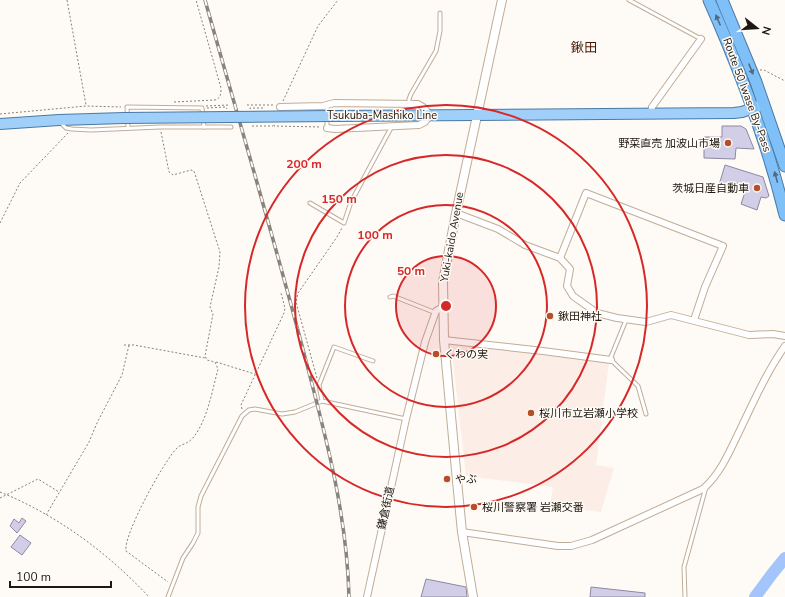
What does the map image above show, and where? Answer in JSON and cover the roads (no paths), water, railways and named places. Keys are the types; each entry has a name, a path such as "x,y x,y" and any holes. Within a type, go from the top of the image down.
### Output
{"highway":[{"name":"Route 50 Iwase By-Pass","path":"709,0 732,51 753,108 775,174 785,215"},
{"name":"Route 50 Iwase By-Pass","path":"722,0 752,71 785,166"}],"main road":[{"name":"Tsukuba-Mashiko Line","path":"0,124 124,118 734,112 764,104"}],"street":[{"name":"Yuki-kaido Avenue","path":"473,597 462,532 444,340 443,282 456,213 502,0"},
{"path":"651,113 652,107 701,39"},
{"path":"280,107 327,105 334,103 409,104 421,105 430,115 425,122 419,125 335,129 327,128"},
{"path":"560,258 586,193 723,246 705,287 694,320"},
{"path":"456,213 498,230 525,245 560,258 570,268 567,286 573,296 597,313 626,320 646,322 671,315 749,335 773,334 785,336"},
{"path":"436,313 443,307"},
{"name":"鎌倉街道","path":"367,597 406,419 425,342 436,313"},
{"path":"444,340 611,360"},
{"path":"462,532 558,546 571,546 592,540 703,489 722,467 772,364 785,346"}],"lane":[{"path":"629,0 701,39"},
{"path":"409,104 411,94 436,51 440,31 440,13"},
{"path":"327,105 327,128"},
{"path":"128,128 127,107 204,108 204,127"},
{"path":"160,108 160,127"},
{"path":"59,120 66,128 72,129 231,127"},
{"path":"310,202 344,223 351,202 392,126"},
{"path":"390,297 393,296 436,313"},
{"path":"626,320 611,360 638,386 646,414"},
{"path":"322,402 319,385 334,347 372,361"},
{"path":"168,597 183,558 194,543 198,533 199,528 197,516 201,496 245,412 255,409 282,414 295,412 322,402 406,419"},
{"path":"685,597 684,567 707,486"}],"waterway":[{"path":"755,597 785,558"}],"railway":[{"path":"205,0 278,256 325,437 339,500 344,532 349,597"}],"place":[{"name":"野菜直売 加波山市場","path":"728,143"},
{"name":"茨城日産自動車","path":"757,188"},
{"name":"鍬田神社","path":"550,316"},
{"name":"くわの実","path":"436,354"},
{"name":"桜川市立岩瀬小学校","path":"531,413"},
{"name":"やぶ","path":"447,479"},
{"name":"桜川警察署 岩瀬交番","path":"474,507"}],"district":[{"name":"鍬田","path":"584,48"}]}
